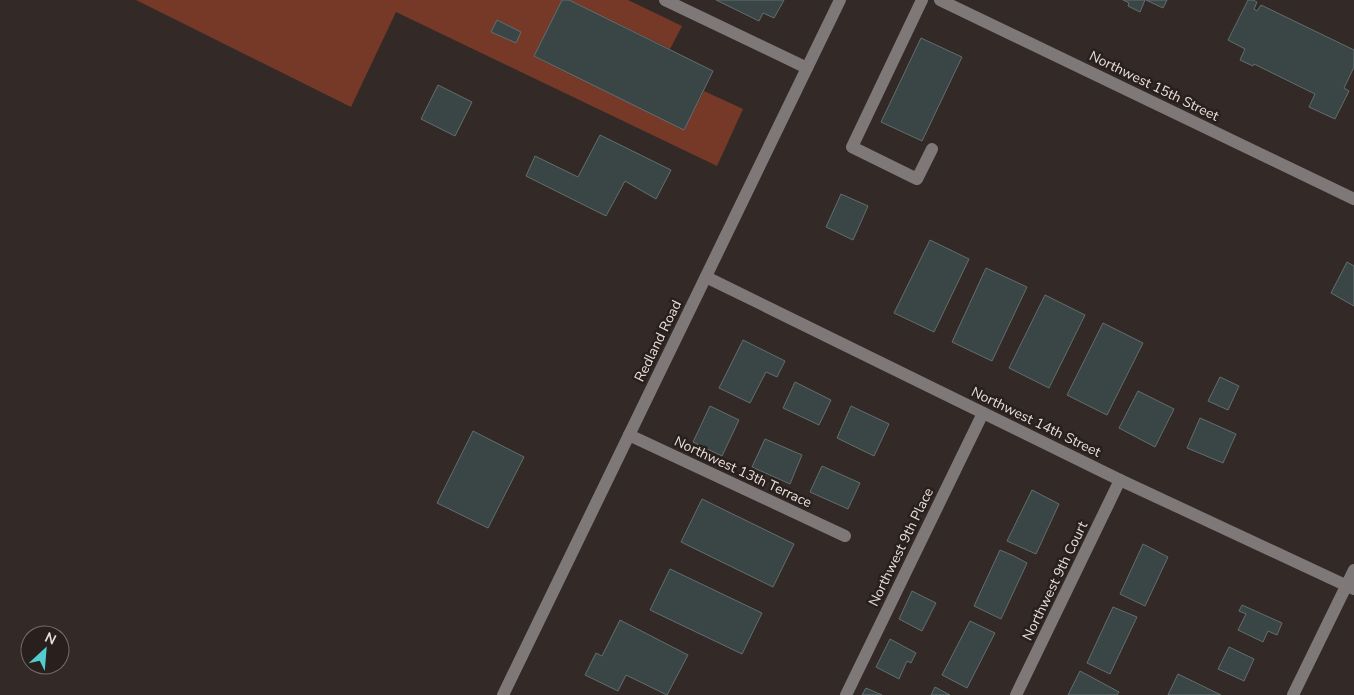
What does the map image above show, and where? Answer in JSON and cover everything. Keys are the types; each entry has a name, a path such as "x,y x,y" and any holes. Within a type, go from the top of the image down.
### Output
{"street":[{"path":"665,0 807,68"},
{"name":"Redland Road","path":"503,695 840,0"},
{"path":"922,0 852,147 917,179 932,149"},
{"name":"Northwest 15th Street","path":"940,0 1354,199"},
{"name":"Northwest 14th Street","path":"706,277 1120,480 1350,587"},
{"name":"Northwest 9th Place","path":"846,695 983,412"},
{"name":"Northwest 13th Terrace","path":"629,435 845,536"},
{"name":"Northwest 9th Court","path":"1016,695 1120,480"},
{"path":"1293,695 1350,587 1354,570"}],"shaded area":[{"path":"136,0 562,0 535,57 684,129 704,91 743,109 717,166 396,12 351,107"},
{"path":"569,0 628,0 682,26 670,49"}],"building":[{"path":"562,0 569,0 713,71 684,130 534,56"},
{"path":"716,0 784,0 774,18 763,13 759,21"},
{"path":"1123,0 1145,0 1140,12 1128,6 1129,3"},
{"path":"1146,0 1167,0 1163,8"},
{"path":"1248,0 1257,2 1254,9 1257,11 1261,5 1354,50 1354,67 1344,88 1349,91 1335,119 1309,107 1315,94 1254,64 1253,66 1240,60 1245,49 1228,40"},
{"path":"497,20 521,32 516,43 491,32"},
{"path":"921,38 962,57 922,141 881,122"},
{"path":"438,85 472,102 455,136 421,119"},
{"path":"600,135 671,170 656,199 625,181 606,216 526,176 535,156 578,177"},
{"path":"841,194 868,206 853,240 826,227"},
{"path":"930,240 969,259 934,332 894,313"},
{"path":"1347,262 1354,266 1354,306 1331,293"},
{"path":"986,268 1027,287 992,361 952,342"},
{"path":"1045,295 1085,315 1049,388 1009,368"},
{"path":"1103,323 1143,343 1107,415 1067,395"},
{"path":"743,340 785,361 777,377 766,372 750,403 719,388"},
{"path":"1220,377 1239,386 1228,410 1208,401"},
{"path":"795,382 831,400 819,425 783,408"},
{"path":"1138,391 1174,409 1155,447 1119,428"},
{"path":"710,406 739,420 722,456 693,442"},
{"path":"851,406 889,424 874,456 837,438"},
{"path":"1200,418 1236,434 1223,463 1187,448"},
{"path":"473,431 524,457 488,528 437,503"},
{"path":"765,439 802,455 790,484 752,467"},
{"path":"822,466 860,483 848,509 810,492"},
{"path":"1032,490 1059,504 1036,554 1007,541"},
{"path":"702,499 794,544 773,587 681,542"},
{"path":"1143,544 1168,557 1145,606 1120,594"},
{"path":"1000,550 1027,563 1001,619 974,606"},
{"path":"670,569 762,613 742,654 650,610"},
{"path":"912,591 936,603 922,631 899,619"},
{"path":"1242,605 1282,623 1277,635 1268,631 1263,642 1238,630 1246,614 1239,611"},
{"path":"1113,607 1137,617 1110,674 1087,663"},
{"path":"620,620 688,655 667,695 626,675 618,691 585,675 596,653 602,656"},
{"path":"970,621 995,633 967,688 942,675"},
{"path":"890,639 916,653 911,663 907,661 899,679 876,667"},
{"path":"1229,647 1254,659 1244,681 1218,669"},
{"path":"1080,671 1119,692 1117,695 1068,695"},
{"path":"1178,674 1221,695 1168,695"},
{"path":"935,687 950,695 931,695"},
{"path":"866,688 882,695 862,695"}]}
